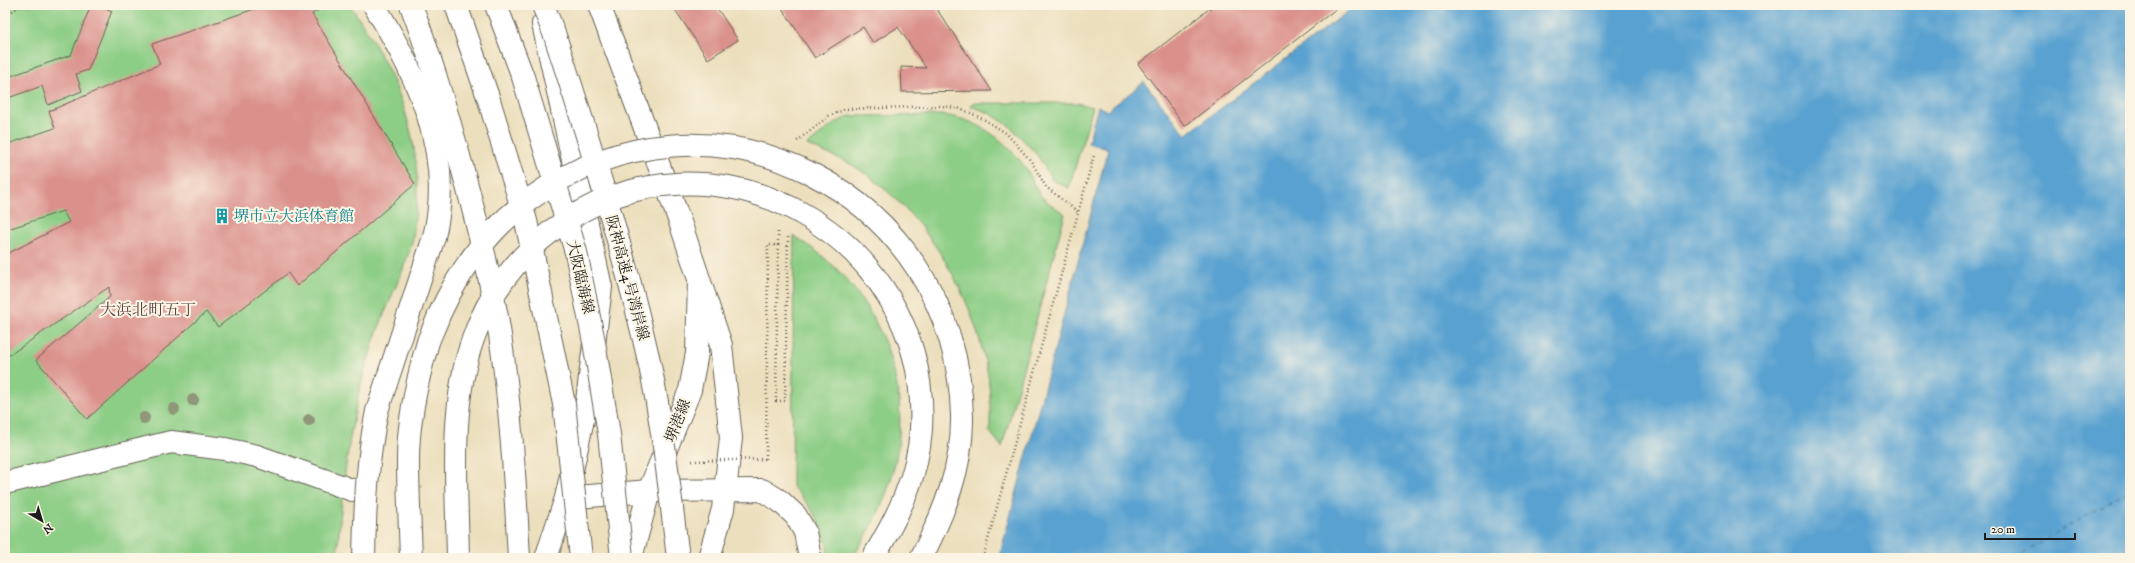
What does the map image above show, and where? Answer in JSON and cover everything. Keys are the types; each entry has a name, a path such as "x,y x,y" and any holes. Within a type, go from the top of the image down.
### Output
{"main road":[{"path":"364,558 365,497 374,424 386,381 434,237 438,220 441,186 438,152 423,102 410,68 374,5"},
{"path":"411,5 423,36 454,136 478,224 500,335 519,558"},
{"path":"456,5 488,97 526,221 564,404 581,558"},
{"name":"大阪臨海線","path":"496,5 523,77 576,252 594,342 609,434 622,558"},
{"path":"538,5 601,288 587,401 566,498 546,558"},
{"name":"阪神高速4号湾岸線","path":"543,5 556,36 621,247 645,347 667,473 678,558"},
{"path":"601,11 680,222 721,346 731,438 723,509 709,558"},
{"path":"411,558 408,459 412,412 428,340 451,290 469,260 490,234 515,210 543,189 573,172 605,159 638,150 672,146 706,145 741,150 774,158 806,170 836,187 864,207 889,230 910,257 929,286 943,317 954,350 960,383 962,418 959,452 952,486 941,518 921,558"},
{"path":"458,558 456,468 462,382 472,340 490,301 514,266 529,250 545,236 575,215 600,202 620,195 662,186 684,184 705,184 748,191 782,202 807,215 842,240 858,255 884,288 895,307 904,326 916,367 920,395 921,431 918,452 907,494 898,514 873,558"},
{"name":"堺港線","path":"631,558 649,491 690,390 697,353 699,278"},
{"path":"5,483 171,442 225,449 294,468 352,490"},
{"path":"566,498 649,491 762,490 780,500 796,516 805,532 810,558"}],"path":[{"path":"5,16 23,5"},
{"path":"983,558 1094,155"},
{"path":"776,402 778,229"},
{"path":"766,459 768,245 778,245"}],"green space":[{"path":"5,5 350,5 366,29 393,80 403,106 411,133 416,161 417,189 412,243 402,273 374,339 357,403 344,480 337,558 5,558"},
{"path":"972,103 1077,103 1093,107 1069,188 1052,180 1038,156 1011,127 989,113 971,106"},
{"path":"942,115 967,121 999,139 1025,167 1037,190 1042,196 1065,214 1002,447 990,432 988,377 976,329 966,301 953,275 937,249 920,225 900,203 878,183 843,160 807,145 835,123 850,116"},
{"path":"794,236 822,256 846,279 866,306 882,336 893,367 899,400 899,434 891,480 877,515 852,558 828,558 827,547 817,519 806,502 792,486"}],"water":[{"path":"1356,5 2130,5 2130,558 999,558 1108,149 1088,143 1098,106 1107,111 1144,82 1186,135"}],"building":[{"path":"91,5 99,5 112,11 88,70 76,74 82,91 48,105 42,86 5,99 5,78 71,55"},
{"name":"堺市立大浜体育館","path":"266,5 321,5 323,7 312,14 415,184 297,286 288,273 218,327 206,312 87,419 36,360 110,297 109,287 5,358 5,255 69,222 63,211 5,230 5,145 55,128 49,111 160,64 152,44"},
{"path":"672,5 715,5 738,40 708,59"},
{"path":"780,5 934,5 992,91 902,92 901,67 926,68 898,27 873,43 863,27 815,58"},
{"path":"1214,5 1341,5 1185,126 1138,64"}],"ferry route":[{"path":"2015,558 2130,490"}],"place":[{"name":"堺市立大浜体育館","path":"222,216"}],"district":[{"name":"大浜北町五丁","path":"148,310"}]}
